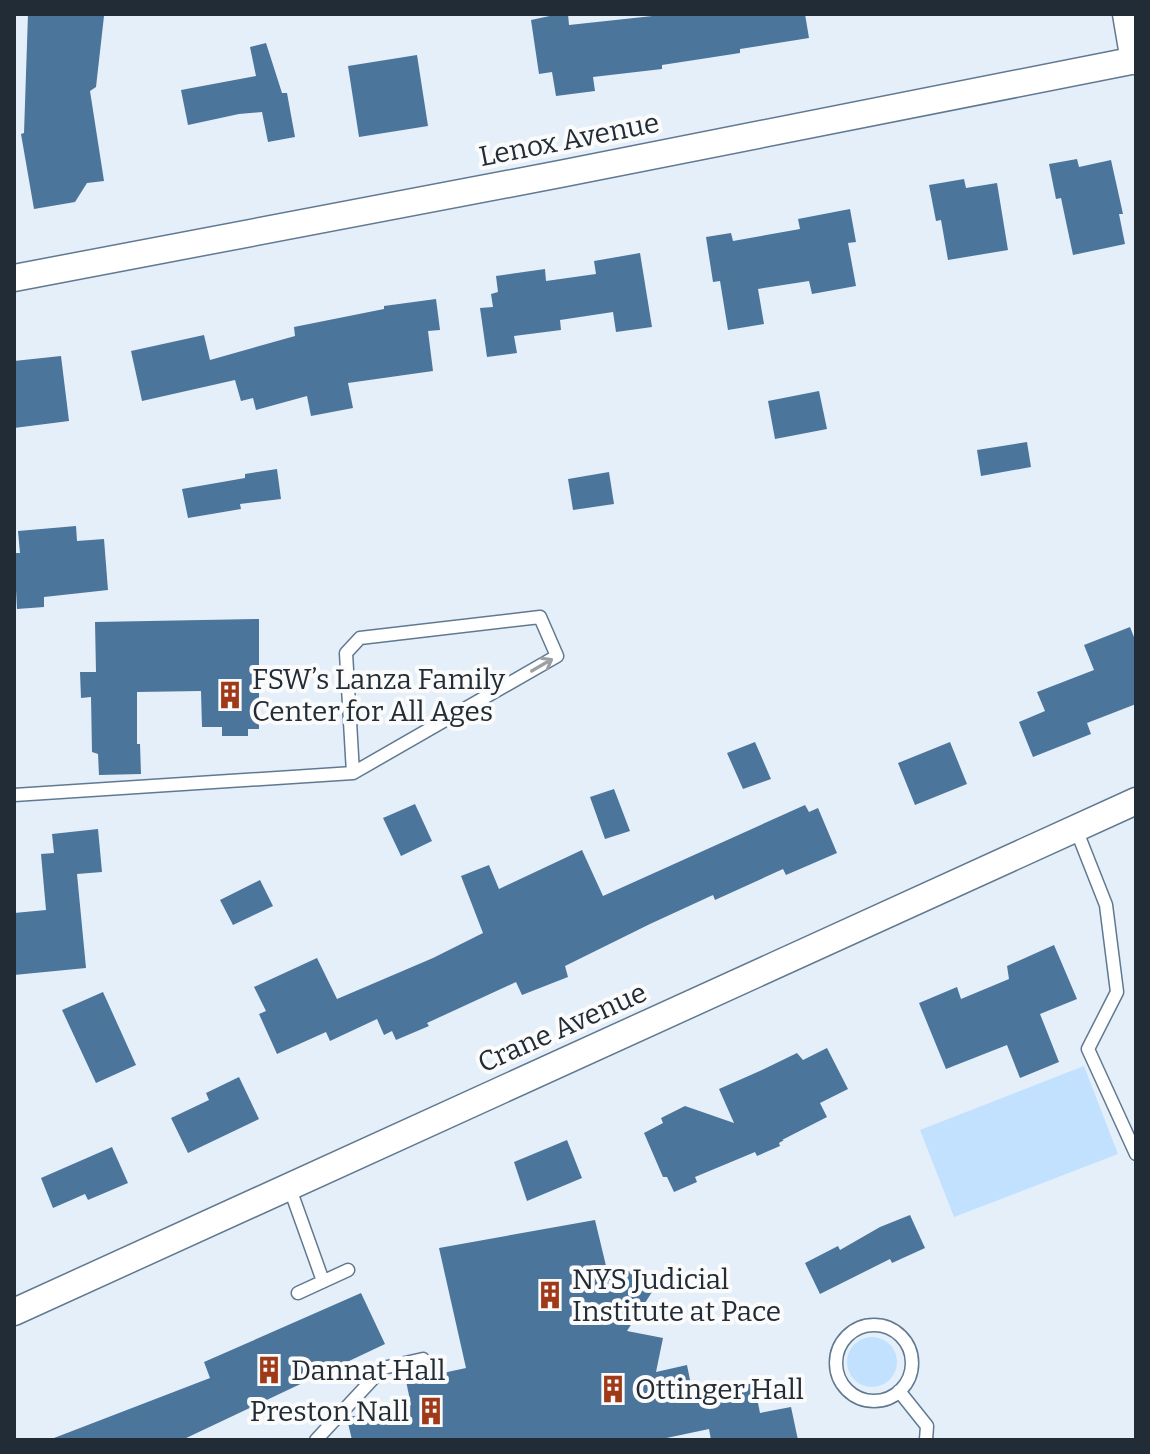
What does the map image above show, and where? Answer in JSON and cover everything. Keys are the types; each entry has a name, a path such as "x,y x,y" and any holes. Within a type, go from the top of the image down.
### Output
{"street":[{"path":"1126,14 1135,60"},
{"name":"Lenox Avenue","path":"14,278 1135,60"},
{"name":"Crane Avenue","path":"14,1312 1136,801"}],"lane":[{"path":"14,795 353,773 557,656 540,617 360,638 346,653 353,773"},
{"path":"1076,829 1106,905 1117,992 1088,1049 1136,1154"},
{"path":"289,1186 323,1281"},
{"path":"298,1293 348,1270"},
{"path":"876,1324 902,1336 913,1360 906,1385 899,1391 892,1398 879,1402 853,1396 843,1386 835,1363 844,1338 862,1326 876,1324"},
{"path":"316,1440 383,1368 423,1359"},
{"path":"899,1391 927,1426 926,1440"}],"shaded area":[{"path":"1084,1066 1118,1154 954,1217 920,1130"},
{"path":"872,1337 889,1345 897,1362 889,1379 872,1387 855,1379 847,1362 855,1345"}],"building":[{"path":"28,14 104,16 96,87 90,91 104,181 87,183 75,202 34,209 21,134 24,133"},
{"path":"568,14 569,25 671,14 805,14 809,38 662,65 662,69 593,77 595,91 556,96 552,72 539,74 531,20"},
{"path":"266,43 282,93 287,93 295,137 268,142 262,112 188,125 181,90 256,76 250,47"},
{"path":"417,55 428,126 359,137 348,66"},
{"path":"1077,159 1079,167 1111,160 1123,214 1119,214 1125,244 1073,255 1061,198 1056,199 1049,164"},
{"path":"964,179 966,188 997,183 1008,250 948,260 941,220 936,221 929,185"},
{"path":"850,209 856,242 848,243 856,286 812,294 809,281 758,289 764,324 728,330 720,281 713,282 706,237 731,233 733,241 800,229 798,219"},
{"path":"640,253 652,327 616,332 613,312 560,320 561,330 514,336 517,353 487,357 480,308 493,307 491,294 498,292 496,276 545,269 546,281 596,274 594,261"},
{"path":"436,299 440,330 428,331 433,371 348,383 353,408 311,416 307,396 256,410 253,398 241,401 235,380 142,401 131,351 204,335 210,360 295,336 294,327 384,309 384,306"},
{"path":"61,356 69,421 14,428 14,361"},
{"path":"819,391 827,429 775,439 768,401"},
{"path":"1027,442 1031,467 981,476 977,450"},
{"path":"277,469 281,499 240,504 241,509 188,518 182,489"},
{"path":"609,472 614,504 573,510 568,479"},
{"path":"76,526 77,541 104,539 108,590 44,597 44,607 17,609 14,553 20,553 18,531"},
{"name":"FSW’s Lanza Family Center for All Ages","path":"259,619 259,729 248,729 248,736 222,736 222,727 202,727 201,691 137,692 137,744 140,744 141,774 99,775 98,754 92,752 91,697 81,698 80,672 96,672 95,622"},
{"path":"1130,627 1136,642 1136,704 1087,723 1091,734 1033,757 1019,722 1045,711 1037,692 1094,670 1084,645"},
{"path":"755,742 771,779 743,789 727,753"},
{"path":"950,742 967,784 915,805 898,763"},
{"path":"614,789 630,831 605,839 590,797"},
{"path":"415,804 432,841 401,856 383,818"},
{"path":"805,805 809,812 818,808 837,853 786,875 783,869 715,900 713,895 565,966 568,977 522,995 516,982 396,1040 392,1031 384,1035 377,1019 330,1041 326,1032 277,1054 259,1014 266,1011 254,987 317,958 337,999 483,933 461,876 489,865 499,889 582,850 603,896"},
{"path":"98,829 102,872 77,874 86,968 14,975 14,913 46,910 41,854 54,853 52,834"},
{"path":"260,880 273,906 233,925 220,900"},
{"path":"1054,945 1077,999 1040,1014 1059,1062 1020,1078 1007,1045 946,1069 919,1003 957,987 961,999 1009,979 1007,966"},
{"path":"103,992 136,1065 96,1083 62,1010"},
{"path":"827,1048 848,1089 820,1103 827,1117 782,1140 780,1146 757,1156 755,1152 695,1177 697,1182 674,1192 667,1177 663,1177 644,1133 663,1123 661,1118 685,1106 734,1123 719,1089 797,1053 803,1060"},
{"path":"239,1077 259,1119 188,1153 171,1118 209,1100 206,1093"},
{"path":"567,1140 582,1178 527,1201 514,1162"},
{"path":"112,1147 128,1183 88,1200 85,1194 53,1208 41,1178"},
{"path":"910,1215 925,1248 892,1263 890,1259 820,1294 805,1263 838,1246 840,1250 880,1227"},
{"path":"595,1220 607,1270 652,1272 652,1292 627,1331 663,1338 656,1372 687,1365 693,1395 754,1383 760,1413 791,1407 798,1440 711,1440 709,1429 657,1440 352,1440 349,1417 411,1405 406,1381 466,1368 439,1248"},
{"name":"Dannat Hall","path":"361,1293 385,1344 182,1440 54,1440 210,1378 204,1362"}],"place":[{"name":"FSW’s Lanza Family Center for All Ages","path":"230,695"},
{"name":"NYS Judicial Institute at Pace","path":"550,1295"},
{"name":"Dannat Hall","path":"269,1370"},
{"name":"Ottinger Hall","path":"613,1389"},
{"name":"Preston Nall","path":"431,1411"}]}
